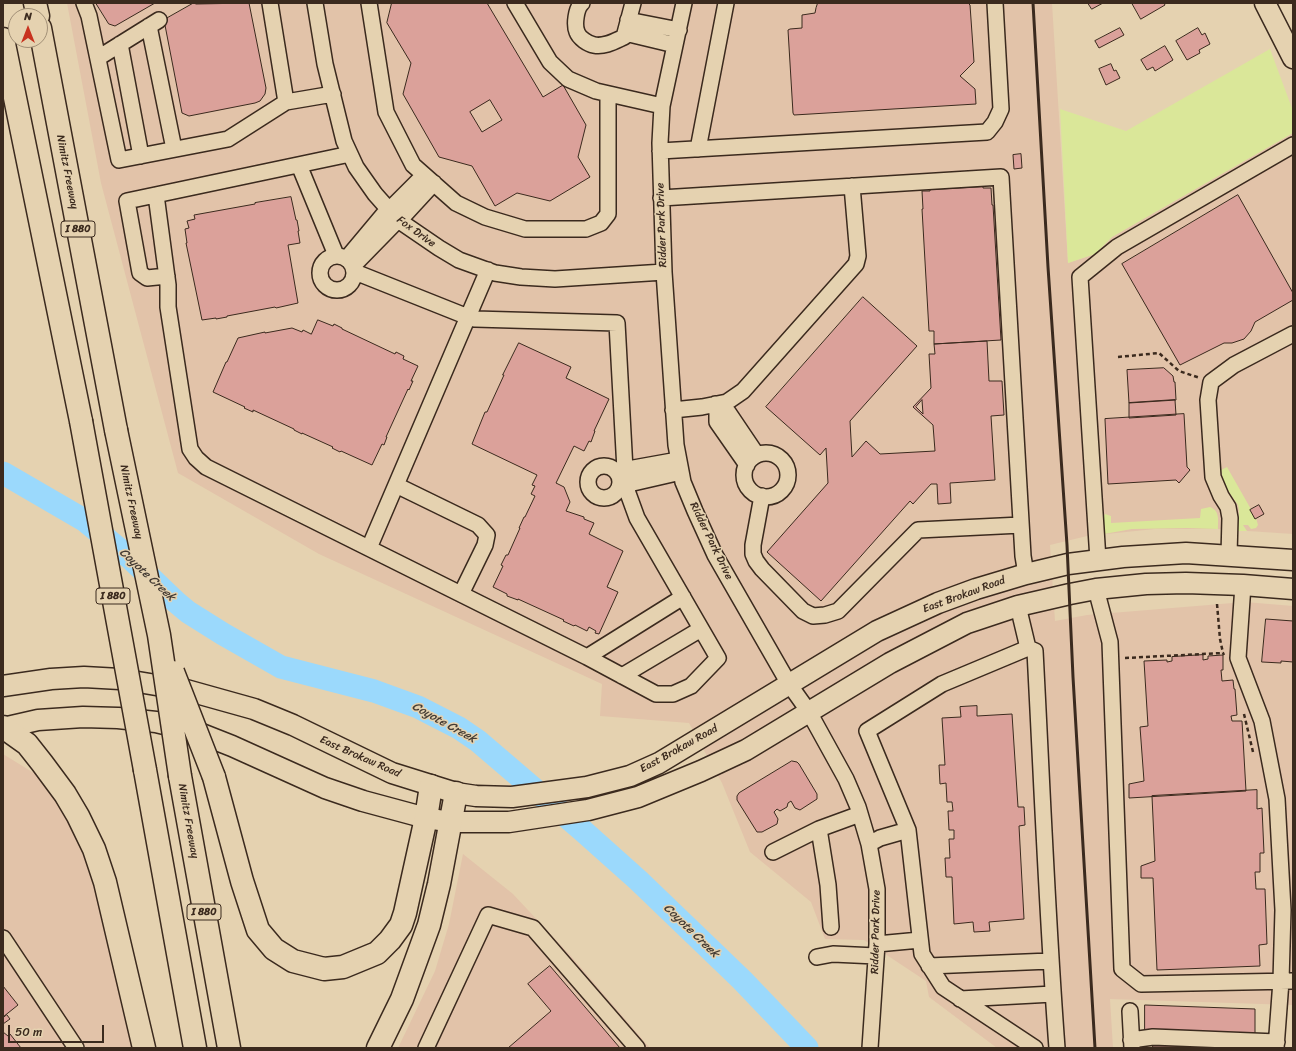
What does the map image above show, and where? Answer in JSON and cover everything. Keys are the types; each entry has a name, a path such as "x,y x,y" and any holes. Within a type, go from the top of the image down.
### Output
{"highway":[{"name":"I 880","path":"3,39 81,421 195,1048"},
{"name":"Nimitz Freeway","path":"44,48 116,430 159,635 180,776 229,1048"},
{"path":"159,635 214,777 242,881 258,930 274,949 293,962 324,969 344,967 377,952 390,940 401,925 405,913 426,818 431,786"},
{"path":"3,727 27,744 42,763 65,794 78,816 94,849 105,882 144,1048"},
{"path":"378,1048 402,999 429,925 439,884 450,822 466,795"}],"main road":[{"path":"1265,3 1293,58"},
{"name":"East Brokaw Road","path":"3,686 51,679 84,677 120,679 186,690 254,709 293,725 392,772 431,786 466,795 512,798 587,787 630,776 659,763 877,631 931,606 976,589 1026,574 1068,564 1123,557 1186,553 1293,560"},
{"path":"1103,588 1144,571 1218,570 1225,567 1229,555"},
{"path":"1243,585 1247,575 1253,571 1293,572"},
{"path":"3,727 38,720 83,717 118,718 156,722 200,734 232,746 325,788 363,801 426,818 450,822 509,822 588,810 638,798 746,750 890,662 960,627 1018,606 1103,588 1146,584 1173,583 1243,585 1293,589"}],"street":[{"path":"84,3 89,16 119,160 228,139 286,102 333,94"},
{"path":"270,3 286,102"},
{"name":"Fox Drive","path":"315,3 325,64 344,141 356,167 375,194 394,215 429,242 459,260 495,273 555,279 664,272"},
{"path":"369,3 386,112 413,165 456,202 485,218 525,229 586,229 601,223 608,214 608,95"},
{"path":"515,3 550,62 568,80 608,95 662,106"},
{"path":"582,3 580,4 576,15 577,32 582,39 593,45 602,45 624,37 628,13"},
{"name":"Ridder Park Drive","path":"684,3 660,119 664,272 676,445 683,482 715,555 789,684 808,712 846,779 860,814 869,844 877,889 877,950 870,1048"},
{"path":"698,149 726,3"},
{"path":"660,151 987,132 995,122 1001,109 995,3"},
{"path":"628,13 678,30"},
{"path":"628,13 676,45"},
{"path":"98,58 154,23 174,149"},
{"path":"120,44 141,156"},
{"path":"1098,560 1080,277 1117,247 1293,144"},
{"path":"167,276 147,278 140,273 127,202 350,154"},
{"path":"156,195 167,276 168,307 190,450 196,458 206,467 587,657 656,694 673,694 691,686 718,658 637,518 621,480 617,323 468,317 348,263 298,165"},
{"path":"661,198 1001,177 1021,525 1026,574"},
{"path":"348,263 429,179"},
{"path":"716,407 727,402 742,391 856,264 858,256 852,186"},
{"path":"369,548 488,270"},
{"path":"1229,555 1230,518 1228,508 1213,477 1208,400 1212,382 1234,366 1293,334"},
{"path":"673,410 716,407 728,412 752,460"},
{"path":"762,453 770,453 778,456 784,462 788,470 788,479 782,490 778,493 771,496 762,496 754,493 748,487 744,479 744,471 752,460 762,453"},
{"path":"608,466 621,470 680,466 623,485 618,492 608,498 596,496 591,492 589,486 588,480 590,475 598,467 608,466"},
{"path":"396,485 478,524 487,535 485,545 460,594"},
{"path":"762,496 753,545 753,554 762,569 803,611 813,616 838,611 918,530 1021,525"},
{"path":"1130,1011 1132,1044 1153,1037 1276,1045 1287,981 1277,798 1262,720 1238,658 1243,585"},
{"path":"1103,588 1110,642 1122,969 1141,984 1287,981"},
{"path":"587,657 683,597"},
{"path":"1018,606 1028,648"},
{"path":"622,676 701,629"},
{"path":"1035,1048 943,987 922,954 908,830 867,730 942,684 1028,648 1035,651 1046,844 1050,961 1057,1048"},
{"path":"773,852 819,829 860,814"},
{"path":"819,829 828,885 832,927"},
{"path":"869,844 880,838 908,830"},
{"path":"426,1048 488,915 532,928 637,1048"},
{"path":"3,938 76,1048"},
{"path":"817,957 877,950 920,940"},
{"path":"929,966 1050,961"},
{"path":"960,999 1053,994"}],"path":[{"path":"1118,357 1159,353 1179,371 1212,382"},
{"path":"1217,604 1220,639 1223,653 1226,658"},
{"path":"1124,653 1125,658 1223,653"},
{"path":"1243,712 1254,757"}],"shaded area":[{"path":"67,3 1052,3 1068,263 1095,254 1112,237 1293,133 1293,534 1218,529 1155,529 1087,536 1050,545 1055,621 1087,615 1245,602 1293,606 1293,1005 1110,999 1113,1048 997,1048 929,997 926,981 864,940 825,939 811,902 750,852 722,783 689,723 600,716 602,684 319,554 178,473 101,183"},
{"path":"3,754 37,775 56,799 80,843 98,890 134,1048 3,1048"},
{"path":"463,854 513,894 570,955 650,1048 398,1048 435,971 449,924"}],"green space":[{"path":"1270,49 1293,111 1293,133 1112,237 1095,254 1068,263 1060,109 1126,131"},
{"path":"1227,467 1256,518 1258,525 1256,528 1251,529 1248,525 1243,525 1247,531 1237,531 1239,511 1238,505 1224,485 1221,470"},
{"path":"1210,507 1217,513 1218,529 1132,529 1104,534 1103,517 1105,514 1111,516 1111,523 1200,518 1201,509"}],"building":[{"path":"96,3 155,3 115,26 109,24"},
{"path":"194,3 249,3 266,88 265,94 260,101 189,116 182,113 164,20"},
{"path":"392,3 487,3 543,97 563,85 586,125 578,157 590,177 550,201 517,193 495,206 472,166 439,157 403,94 411,63 387,23","holes":["490,100 502,120 482,132 470,112"]},
{"path":"818,3 968,3 970,5 974,62 960,76 975,89 976,104 794,115 788,30 802,28 802,15 815,13"},
{"path":"1088,3 1103,3 1092,9"},
{"path":"1132,3 1164,3 1165,5 1141,19"},
{"path":"1120,28 1124,35 1099,48 1095,41"},
{"path":"1198,28 1202,35 1205,33 1210,44 1199,50 1200,53 1187,60 1176,41"},
{"path":"1165,46 1173,60 1155,71 1153,67 1147,70 1141,60"},
{"path":"1111,64 1114,71 1116,70 1120,78 1106,85 1099,69"},
{"path":"1021,154 1022,168 1014,169 1013,155"},
{"path":"983,187 991,188 993,205 1001,340 934,344 934,331 929,331 922,191"},
{"path":"1238,195 1293,293 1293,300 1255,322 1251,331 1244,339 1232,343 1224,343 1180,365 1122,264"},
{"path":"291,197 297,220 300,243 288,245 298,303 216,319 202,320 186,243 185,229 189,228 187,221 195,219 194,215"},
{"path":"863,297 917,346 850,421 852,457 866,441 880,454 935,451 933,425 913,407 931,388 929,354 935,354 934,344 987,341 989,381 1002,381 1004,415 991,416 995,480 950,483 951,503 938,504 937,484 931,484 913,504 910,501 821,601 767,552 828,483 826,448 820,455 766,407","holes":["922,400 923,414 916,407"]},
{"path":"318,320 333,326 334,324 395,354 396,352 404,356 403,359 418,366 411,381 413,381 386,437 384,445 382,444 372,465 341,451 340,452 332,448 333,447 302,434 253,410 253,412 244,408 245,407 213,392 238,338 292,328 302,332 303,330 311,334"},
{"path":"519,343 571,367 566,378 609,399 594,431 591,442 589,441 584,451 574,446 556,483 564,487 570,502 566,511 584,517 584,519 594,523 589,534 623,551 607,587 618,592 599,634 595,633 596,631 589,627 587,631 575,625 574,626 518,599 507,596 507,594 493,587 503,566 501,565 506,555 508,555 524,517 535,496 531,494 535,486 532,485 537,475 472,444 485,412 487,412"},
{"path":"1164,368 1173,376 1175,382 1176,400 1129,403 1127,370"},
{"path":"1175,400 1176,415 1129,418 1129,403"},
{"path":"1184,414 1187,467 1190,470 1179,483 1176,480 1108,484 1105,419"},
{"path":"1259,505 1264,514 1255,519 1250,510"},
{"path":"1266,619 1293,621 1293,662 1262,662"},
{"path":"1203,655 1203,660 1208,659 1208,656 1223,655 1223,670 1221,670 1222,681 1233,680 1237,715 1231,716 1232,721 1242,721 1246,791 1129,798 1129,784 1144,781 1140,727 1148,726 1144,661 1167,660 1167,662 1172,661 1172,657"},
{"path":"977,706 977,716 1012,714 1018,807 1024,807 1025,825 1019,826 1024,919 989,922 990,931 974,932 973,922 954,924 952,877 946,877 945,858 950,858 949,839 954,839 954,830 949,830 948,811 953,811 952,802 947,802 946,783 940,784 939,765 945,765 942,718 961,717 960,707"},
{"path":"792,761 799,764 817,794 817,799 800,810 795,808 791,801 788,803 787,807 780,811 777,809 774,812 778,819 777,824 762,832 757,832 737,800 737,796 739,793"},
{"path":"1257,790 1257,809 1262,808 1264,853 1260,853 1260,872 1255,872 1256,889 1265,889 1267,944 1259,945 1260,966 1157,970 1153,878 1141,878 1141,866 1155,861 1152,796"},
{"path":"550,966 620,1048 508,1048 551,1011 528,984"},
{"path":"3,986 18,1005 3,1017"},
{"path":"1145,1005 1255,1009 1255,1034 1145,1030"},
{"path":"7,1015 10,1019 3,1024 3,1018"},
{"path":"3,1032 8,1036 10,1034 21,1048 3,1048"},
{"path":"1153,1046 1206,1046 1228,1048 1153,1048"}],"waterway":[{"name":"Coyote Creek","path":"3,473 84,520 130,558 188,612 281,667 374,691 418,707 459,728 478,741 638,880 742,980 807,1048"}],"railway":[{"path":"1033,3 1048,267 1067,545 1073,677 1095,1048"}]}
